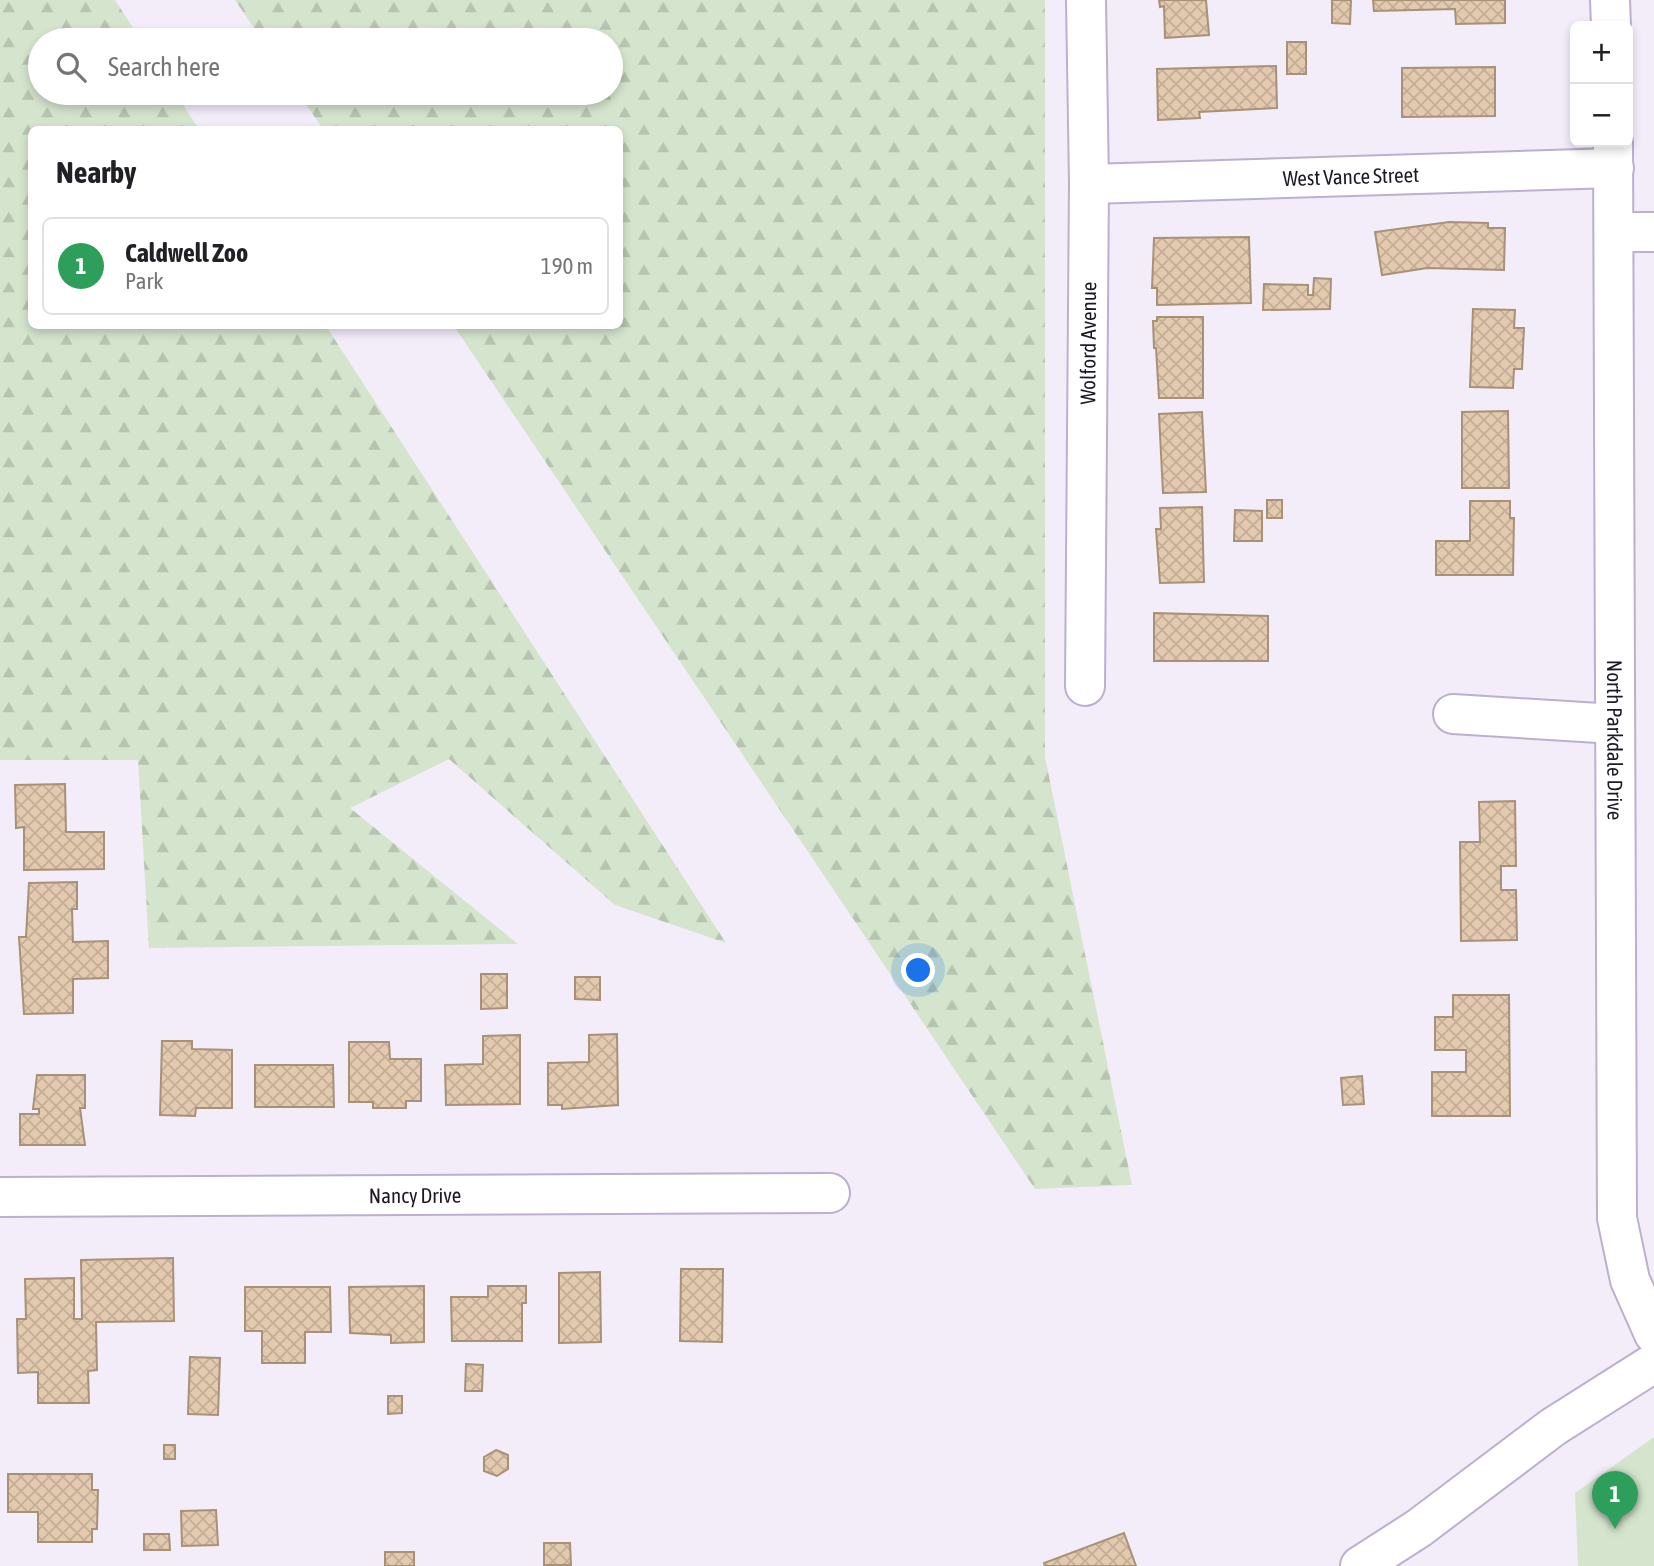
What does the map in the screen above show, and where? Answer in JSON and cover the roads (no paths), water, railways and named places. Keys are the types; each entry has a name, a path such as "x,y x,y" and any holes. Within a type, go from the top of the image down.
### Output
{"street":[{"name":"Wolford Avenue","path":"1085,686 1089,184 1086,0"},
{"path":"1610,0 1611,21"},
{"name":"West Vance Street","path":"1089,184 1613,155"},
{"name":"North Parkdale Drive","path":"1613,155 1617,1218 1630,1280 1654,1334"},
{"path":"1614,232 1654,232"},
{"path":"1453,714 1615,723"},
{"name":"Nancy Drive","path":"0,1197 830,1193"},
{"path":"1360,1566 1419,1528 1552,1427 1654,1363"}],"place":[{"name":"Caldwell Zoo","path":"1615,1529"}]}
